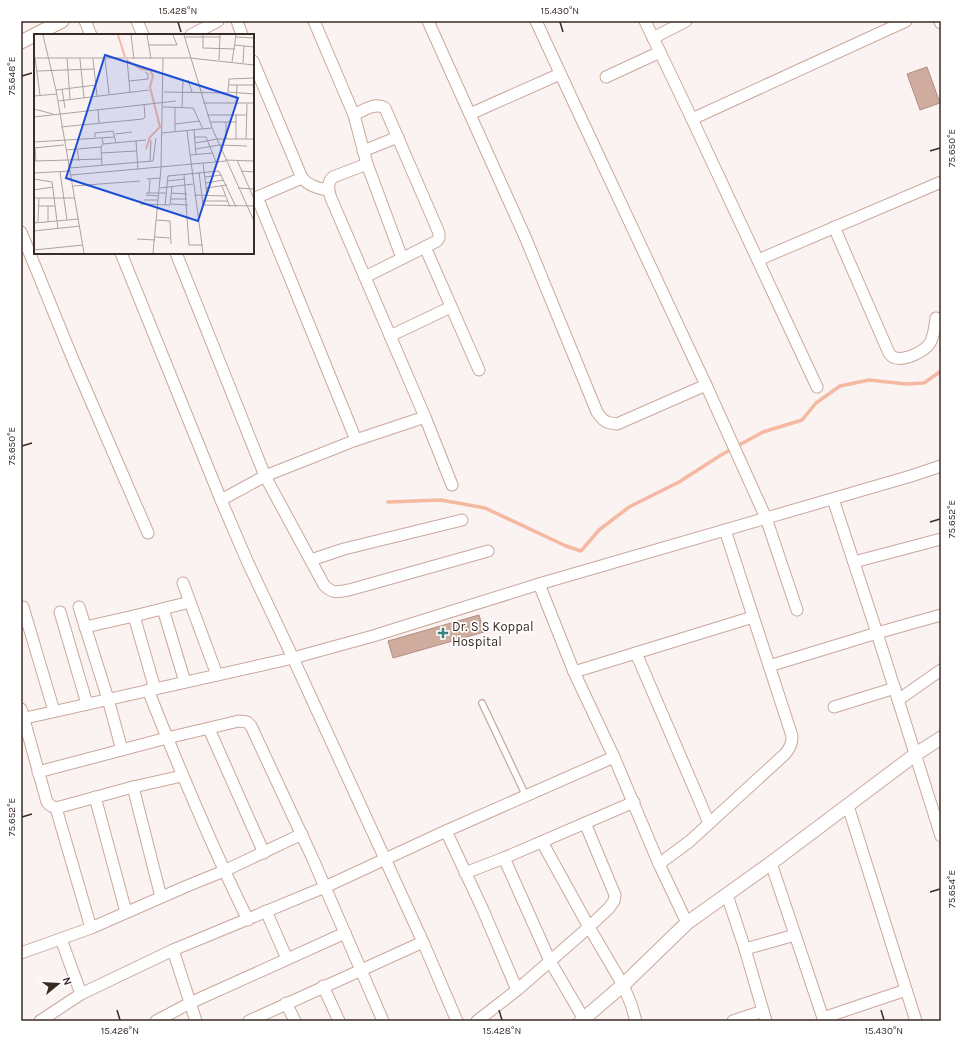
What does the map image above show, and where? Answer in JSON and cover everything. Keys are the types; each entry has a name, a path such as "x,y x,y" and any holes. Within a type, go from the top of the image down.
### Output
{"street":[{"path":"41,34 62,21"},
{"path":"85,21 91,34"},
{"path":"137,21 143,34"},
{"path":"193,34 218,21"},
{"path":"236,21 242,34"},
{"path":"314,21 354,114 367,164 402,258"},
{"path":"428,21 526,238 597,412 601,418 608,423 617,424 706,385"},
{"path":"536,21 726,428 766,518 797,610"},
{"path":"645,21 817,387"},
{"path":"653,38 686,21"},
{"path":"692,119 906,21"},
{"path":"21,42 34,38"},
{"path":"606,77 660,52"},
{"path":"254,63 302,178 306,183 320,189 329,190"},
{"path":"470,114 560,74"},
{"path":"354,114 380,105 385,108 439,233 439,238 436,241 365,276"},
{"path":"363,151 398,137"},
{"path":"367,164 333,177 328,185 329,190 334,205 425,417 452,486"},
{"path":"302,178 255,198 356,440"},
{"path":"758,260 941,182"},
{"path":"834,227 889,353 893,357 907,357 917,354 925,348 932,339 936,318"},
{"path":"21,232 74,362 148,533"},
{"path":"424,247 479,370"},
{"path":"122,254 248,563 423,942 457,1021"},
{"path":"176,254 265,476 324,585 330,591 337,592 349,590 488,551"},
{"path":"390,336 451,307"},
{"path":"222,500 265,476 356,440 425,417"},
{"path":"182,776 95,796 56,808 47,802 22,715 54,711 293,658 373,636 539,584 941,466"},
{"path":"832,499 877,633 941,836"},
{"path":"311,560 344,549 462,520"},
{"path":"660,864 690,841 785,754 790,749 792,743 792,736 725,530"},
{"path":"854,562 941,539"},
{"path":"184,583 216,675"},
{"path":"539,584 574,672 614,757 687,923"},
{"path":"85,626 190,602"},
{"path":"23,607 54,711"},
{"path":"79,607 108,699 122,750"},
{"path":"163,609 185,682"},
{"path":"60,612 87,704"},
{"path":"769,666 941,615"},
{"path":"134,616 152,690 167,738 224,872 248,920"},
{"path":"574,672 753,617"},
{"path":"636,653 709,823"},
{"path":"898,700 941,670"},
{"path":"834,706 894,688"},
{"path":"38,772 167,738 239,721 247,722 251,726 302,834 383,1021"},
{"path":"209,729 264,853"},
{"path":"504,858 550,961 583,1020 623,985 687,923 771,863 916,754 941,738"},
{"path":"40,1021 81,994 173,950 325,887 614,757"},
{"path":"133,787 161,897"},
{"path":"95,796 126,912"},
{"path":"465,873 504,858 634,802"},
{"path":"848,806 916,1021"},
{"path":"56,808 91,928"},
{"path":"477,1021 517,990 589,928 614,901 615,895 585,823"},
{"path":"446,832 483,910 517,990"},
{"path":"21,953 91,928 161,897 224,872 302,834"},
{"path":"542,842 589,928 623,985 636,1021"},
{"path":"771,863 823,1020 906,990"},
{"path":"727,895 765,1016 733,1021"},
{"path":"266,911 287,959"},
{"path":"156,1021 190,1003 345,933"},
{"path":"745,949 795,935"},
{"path":"61,939 81,994"},
{"path":"250,1021 323,986 423,942"},
{"path":"173,950 196,1021"},
{"path":"323,986 339,1021"},
{"path":"286,1003 296,1021"}],"lane":[{"path":"482,703 526,796"}],"building":[{"path":"927,67 940,103 920,110 907,74"},
{"path":"479,615 484,632 393,658 388,641"}],"waterway":[{"path":"388,502 441,500 485,508 566,546 581,551 599,530 629,507 679,482 721,455 763,432 802,420 816,403 840,386 869,380 906,384 924,383 941,371"}],"place":[{"name":"Dr. S S Koppal Hospital","path":"443,633"}]}
